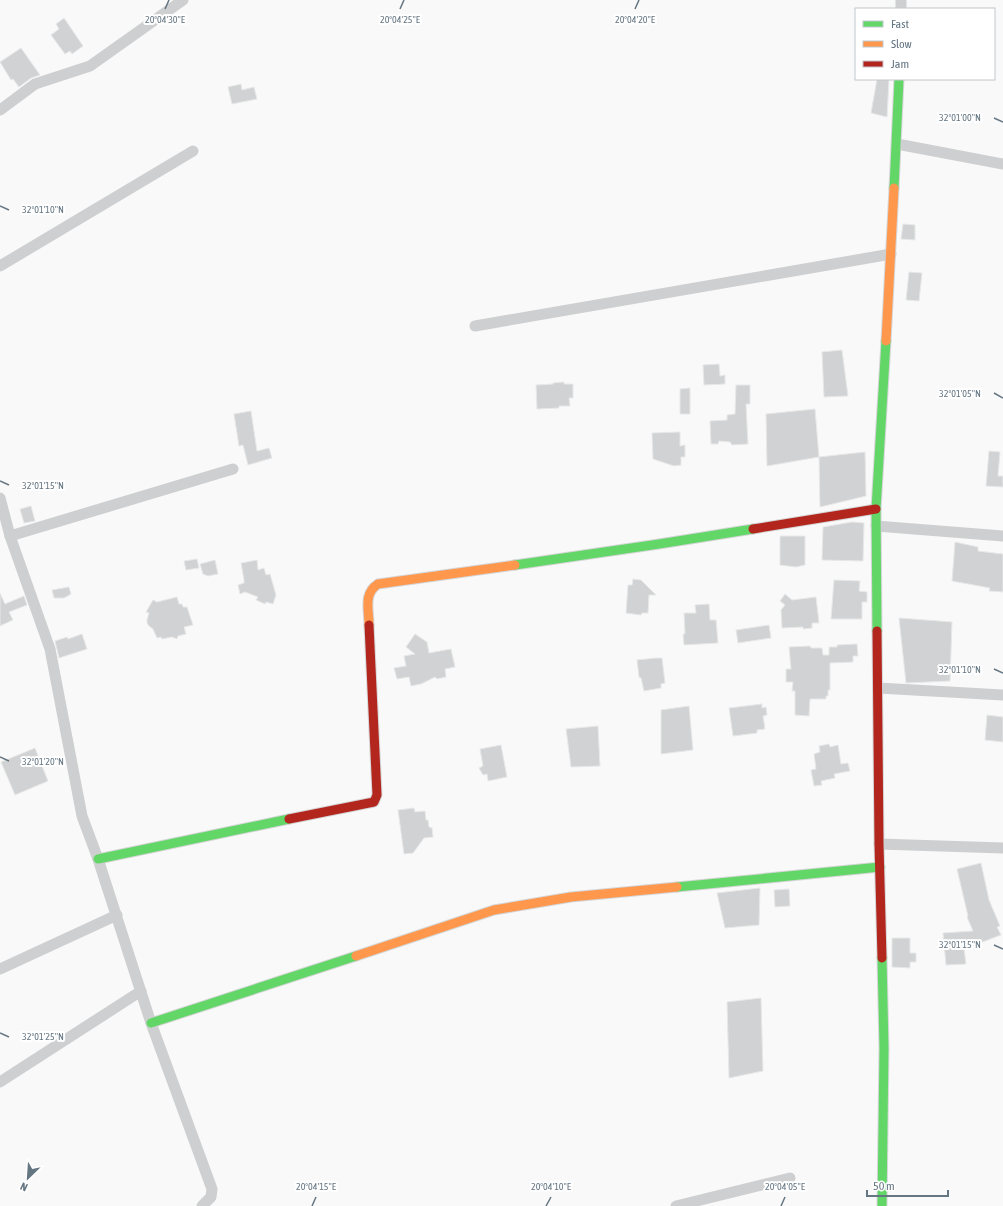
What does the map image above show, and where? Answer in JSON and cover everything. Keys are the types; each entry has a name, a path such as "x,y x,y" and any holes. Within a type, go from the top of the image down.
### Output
{"street":[{"path":"0,110 35,84 90,66 183,0"},
{"path":"882,1206 884,1048 879,844 876,509 897,144 899,80"},
{"path":"897,144 1003,164"},
{"path":"0,266 193,151"},
{"path":"475,326 891,254"},
{"path":"10,536 233,469"},
{"path":"0,498 10,536 50,649 82,816 98,859 152,1023 212,1190 211,1197 202,1206"},
{"path":"98,859 374,802 377,795 368,595 372,588 378,584 659,544 876,509"},
{"path":"876,526 1003,536"},
{"path":"878,688 1003,696"},
{"path":"879,844 1003,848"},
{"path":"152,1023 494,910 571,897 880,867"},
{"path":"0,969 116,915"},
{"path":"0,1082 141,991"},
{"path":"676,1206 790,1178"}],"building":[{"path":"64,18 83,46 72,54 70,51 65,54 51,35 59,29 56,24"},
{"path":"21,48 40,75 31,78 19,87 13,79 11,80 0,62"},
{"path":"877,80 889,80 887,117 871,113"},
{"path":"241,84 242,90 254,87 257,99 232,104 228,87"},
{"path":"903,224 915,225 915,240 901,239"},
{"path":"909,272 922,273 919,301 906,300"},
{"path":"842,350 848,396 824,397 822,352"},
{"path":"719,364 720,376 725,375 725,384 704,385 703,365"},
{"path":"564,382 564,384 573,384 573,398 569,398 570,406 537,409 536,385"},
{"path":"736,385 750,385 750,404 746,404 748,444 732,445 730,442 719,441 718,444 711,444 710,421 727,420 727,415 735,414"},
{"path":"690,388 690,414 680,414 680,389"},
{"path":"815,409 819,457 767,466 766,414"},
{"path":"251,411 257,451 269,448 272,458 248,465 243,445 239,446 234,414"},
{"path":"680,432 680,446 685,445 685,457 681,457 681,465 674,466 653,459 652,433"},
{"path":"989,451 1000,452 998,476 1003,476 1003,487 986,486"},
{"path":"865,452 866,496 820,507 819,457"},
{"path":"31,506 35,521 24,523 20,509"},
{"path":"852,522 864,523 863,561 822,560 823,527"},
{"path":"780,536 805,536 805,565 796,567 780,565"},
{"path":"955,542 978,547 978,551 1003,554 1003,592 989,591 990,588 952,581"},
{"path":"197,559 199,568 186,570 184,561"},
{"path":"215,560 218,574 208,576 203,574 200,564"},
{"path":"257,560 258,570 264,568 266,575 270,574 276,595 273,604 266,602 265,604 256,600 258,597 245,592 240,594 238,585 244,583 241,563"},
{"path":"633,579 641,580 656,595 649,595 648,613 642,613 641,615 626,613 628,585 632,585"},
{"path":"834,580 860,581 859,591 867,592 867,602 862,602 862,619 831,619"},
{"path":"69,587 71,594 64,598 54,598 52,590"},
{"path":"0,593 5,604 24,596 27,605 9,612 13,620 0,626"},
{"path":"785,594 792,600 816,597 819,623 812,623 812,628 782,628 781,610 785,605 780,601"},
{"path":"177,597 179,604 182,604 183,607 187,607 193,625 184,627 186,634 178,636 177,639 172,637 162,639 161,637 157,638 153,629 147,623 149,613 146,612 153,600 157,602"},
{"path":"709,604 710,620 716,620 718,643 684,645 684,613 696,613 695,605"},
{"path":"899,618 952,622 950,681 906,683"},
{"path":"769,625 771,638 738,643 736,630"},
{"path":"82,634 87,649 59,658 55,641 67,637 68,639"},
{"path":"415,634 427,642 429,653 451,649 455,667 445,669 446,677 437,679 435,677 421,684 411,686 409,677 397,679 394,668 406,666 404,656 415,654 406,647"},
{"path":"857,644 858,656 853,656 853,662 830,663 830,690 828,690 828,696 826,696 826,699 810,699 809,716 795,715 795,691 792,691 793,682 786,682 786,669 791,669 789,647 810,646 811,648 822,648 823,655 829,655 829,647"},
{"path":"662,658 665,683 661,684 661,688 644,691 641,678 639,677 637,660"},
{"path":"762,704 762,708 766,707 767,715 763,716 765,729 757,730 757,733 733,736 729,708"},
{"path":"689,706 693,750 661,754 661,710"},
{"path":"987,715 1003,717 1003,742 985,740"},
{"path":"598,726 600,766 571,767 566,729"},
{"path":"829,744 830,747 838,745 841,764 848,763 850,771 834,774 835,778 821,781 822,785 814,786 811,770 816,769 814,754 820,752 819,746"},
{"path":"501,745 507,777 488,781 487,774 483,775 479,768 483,766 480,749"},
{"path":"35,748 48,781 15,795 1,762"},
{"path":"414,808 415,812 425,811 426,820 428,820 429,827 432,828 433,837 424,838 413,853 404,854 398,810"},
{"path":"981,863 989,900 1000,926 997,927 1001,935 964,949 966,964 946,965 943,933 973,931 967,917 957,869"},
{"path":"760,888 759,925 725,928 717,893"},
{"path":"789,889 790,906 775,907 774,890"},
{"path":"892,938 910,938 910,953 916,953 916,962 910,962 910,968 892,967"},
{"path":"761,998 763,1071 729,1078 727,1002"}],"traffic: fast":[{"path":"894,188 899,80"},
{"path":"877,631 876,509 886,341"},
{"path":"515,565 753,529"},
{"path":"98,859 289,819"},
{"path":"677,887 880,867"},
{"path":"151,1023 356,956"},
{"path":"882,958 884,1048 882,1206"}],"traffic: slow":[{"path":"886,341 894,188"},
{"path":"369,625 368,602 370,592 378,584 515,565"},
{"path":"356,956 494,910 571,897 677,887"}],"traffic: jam":[{"path":"753,529 876,509"},
{"path":"289,819 374,802 377,795 369,625"},
{"path":"877,631 879,844 882,958"}]}
